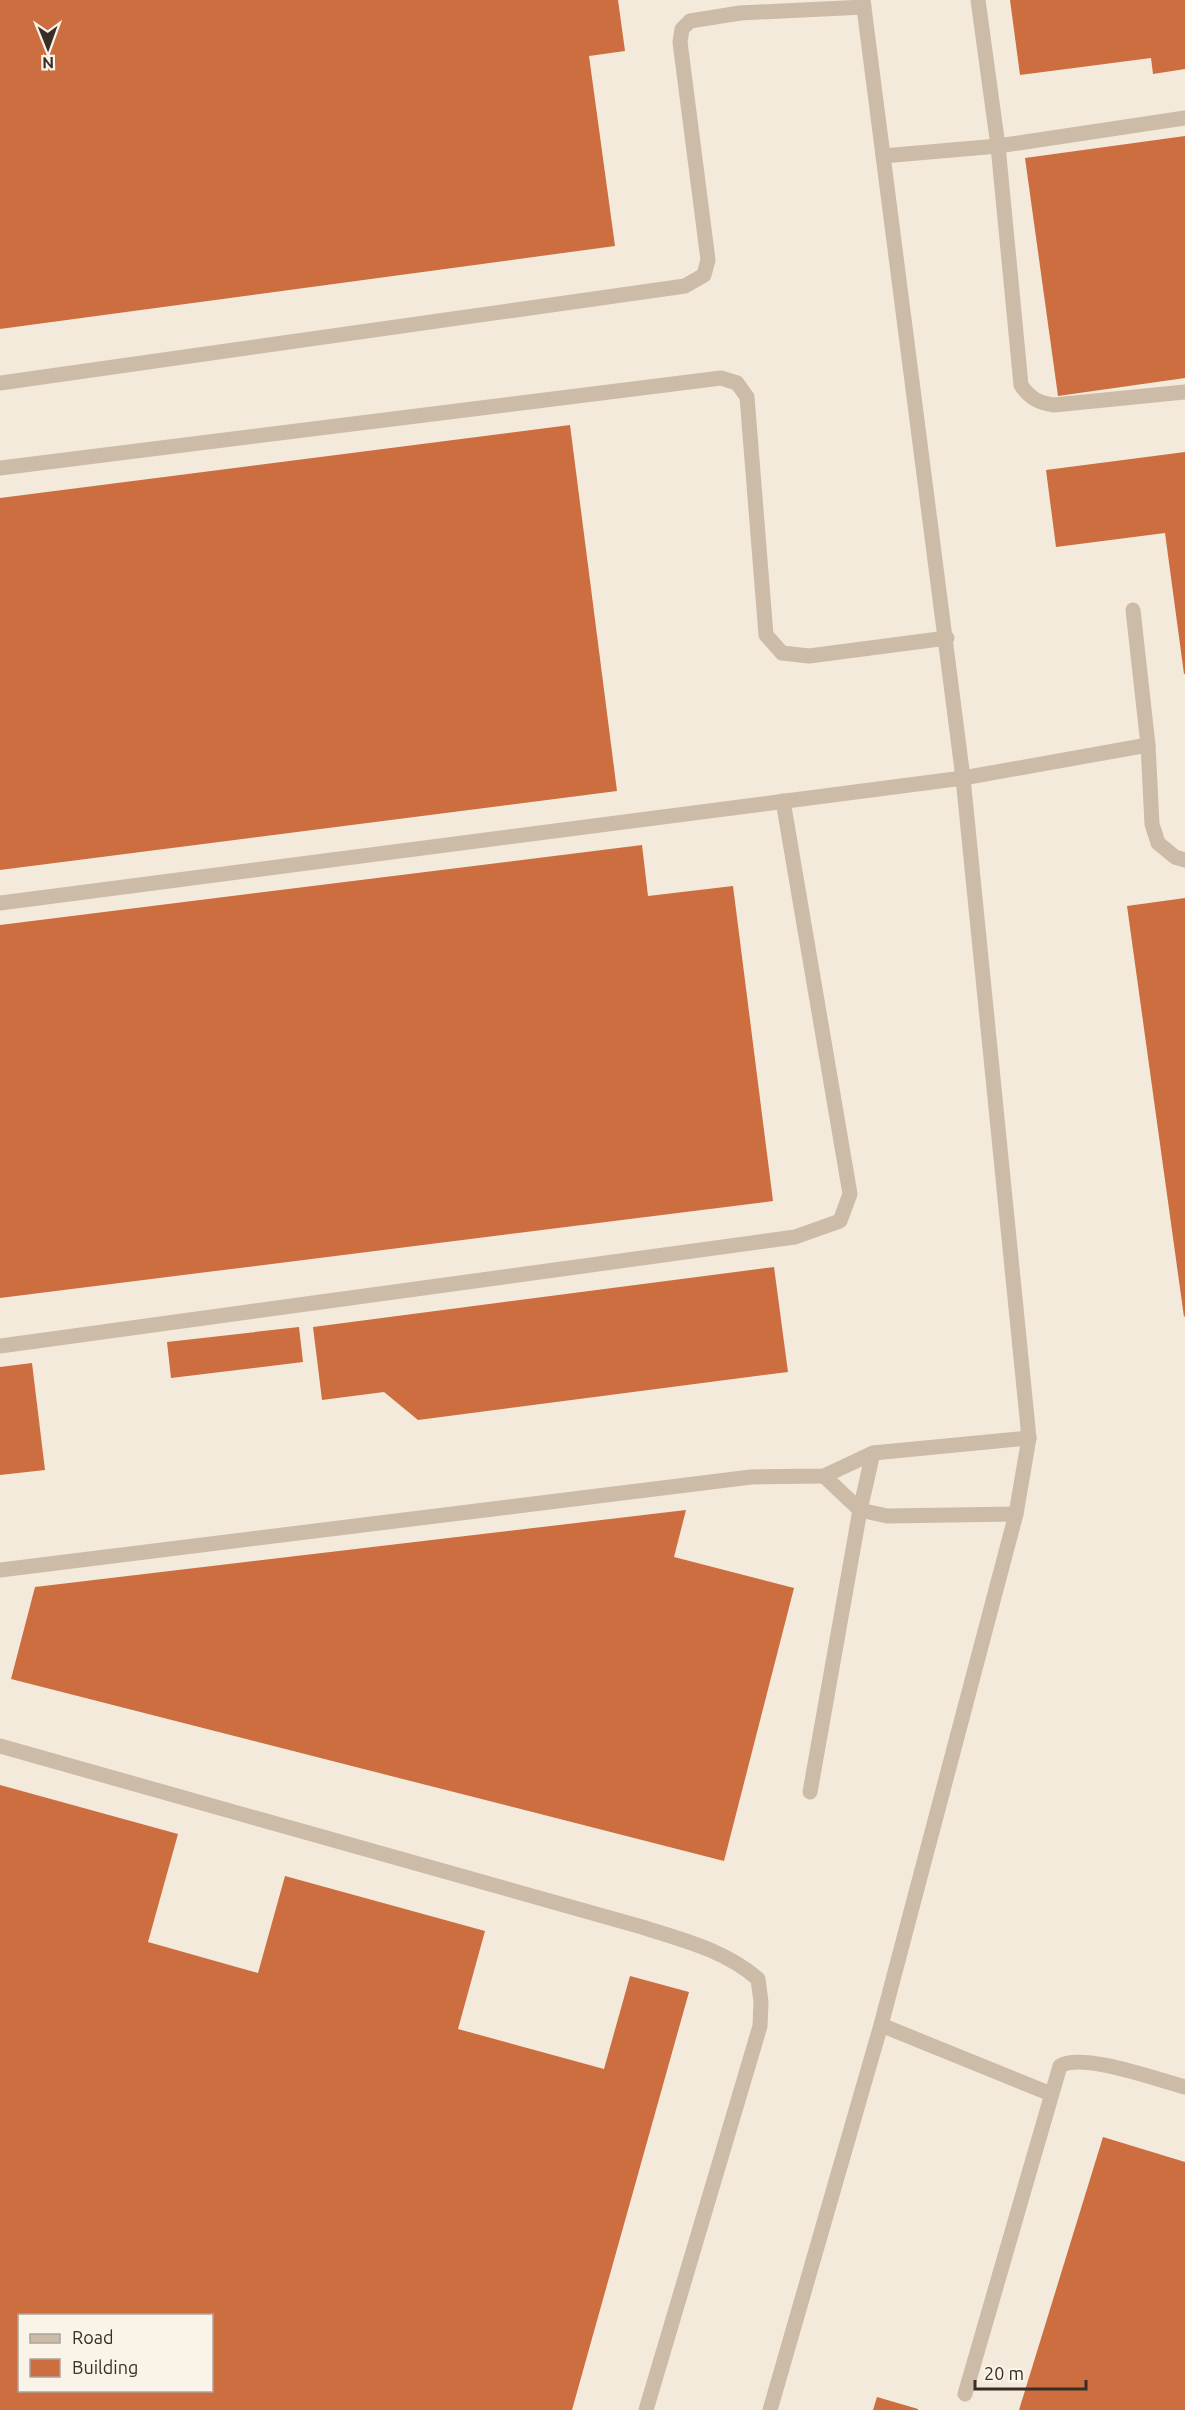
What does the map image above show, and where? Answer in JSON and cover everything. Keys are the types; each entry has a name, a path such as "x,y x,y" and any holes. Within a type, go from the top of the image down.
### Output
{"street":[{"path":"978,0 998,146 1019,382 1026,394 1043,403 1054,405 1185,392"},
{"path":"0,383 685,286 704,275 708,260 680,42 682,29 690,21 740,13 863,3 947,638 1029,1438 1016,1514 881,2025 770,2410"},
{"path":"883,156 998,146 1185,118"},
{"path":"0,468 721,378 737,384 747,397 766,635 782,653 809,656 947,638"},
{"path":"1133,610 1148,746 1152,824 1158,843 1175,857 1185,860"},
{"path":"0,903 963,778 1148,746"},
{"path":"0,1346 795,1237 840,1221 850,1194 783,801"},
{"path":"0,1570 739,1479 824,1476 873,1453 1029,1438"},
{"path":"810,1792 860,1510 873,1453"},
{"path":"824,1476 860,1510 887,1516 1016,1514"},
{"path":"0,1746 642,1927 712,1950 744,1967 758,1979 761,2002 760,2026 646,2410"},
{"path":"881,2025 1050,2094"},
{"path":"965,2394 1050,2094 1060,2066 1071,2061 1092,2062 1185,2087"}],"building":[{"path":"0,0 618,0 625,51 589,56 615,246 0,329"},
{"path":"1010,0 1185,0 1185,69 1153,74 1151,58 1020,75"},
{"path":"1185,136 1185,378 1058,396 1025,158"},
{"path":"570,425 617,791 0,870 0,498"},
{"path":"1185,452 1184,674 1165,533 1056,547 1046,470"},
{"path":"642,845 648,896 733,886 773,1201 0,1298 0,925"},
{"path":"1185,898 1185,1316 1184,1317 1127,906"},
{"path":"774,1267 788,1372 418,1420 384,1392 322,1400 313,1327"},
{"path":"299,1327 303,1362 171,1378 167,1342"},
{"path":"32,1363 45,1470 0,1475 0,1367"},
{"path":"686,1510 674,1557 794,1588 724,1861 11,1679 35,1587"},
{"path":"0,1785 178,1834 148,1942 258,1973 285,1876 485,1931 458,2029 604,2069 630,1976 689,1992 572,2410 0,2410"},
{"path":"1103,2137 1185,2162 1185,2410 1019,2410"},
{"path":"877,2397 918,2409 918,2410 873,2410"}]}
